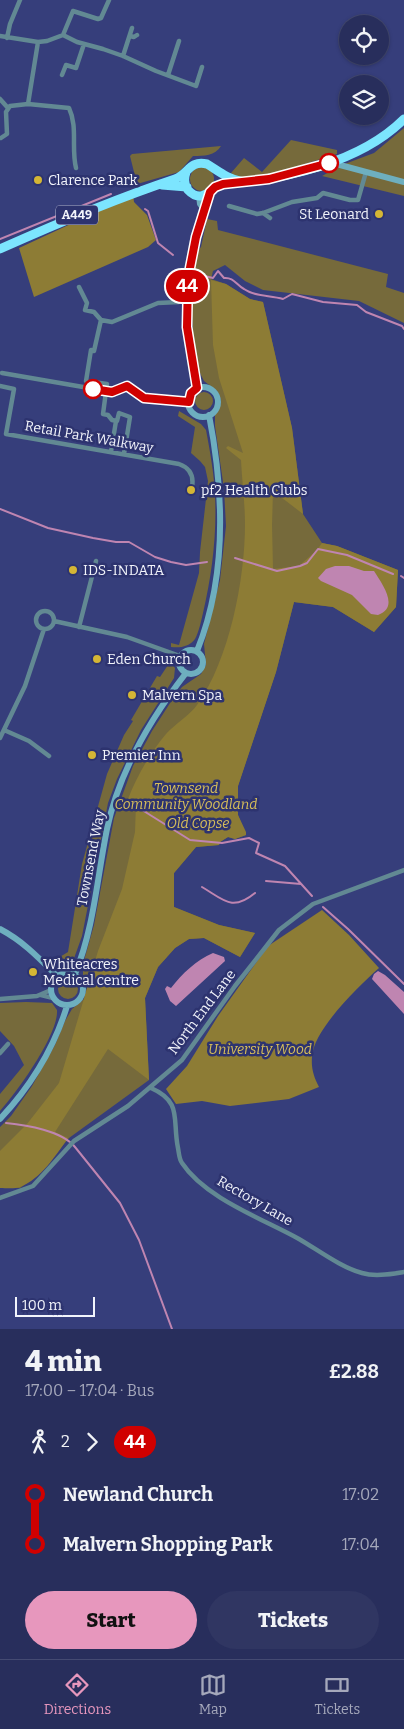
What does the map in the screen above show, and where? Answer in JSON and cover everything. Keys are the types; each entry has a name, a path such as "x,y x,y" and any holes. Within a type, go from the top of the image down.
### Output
{"highway":[{"name":"A449","path":"154,185 187,188 195,195 199,195 223,184 269,179 335,162 351,156 396,128 404,119"},
{"name":"A449","path":"0,249 115,199 178,178 190,167 201,162 207,164 216,172 242,182"},
{"path":"186,172 184,181 187,188"},
{"path":"213,190 218,178 216,172"}],"main road":[{"path":"335,162 404,182"},
{"path":"209,415 201,416 196,414 191,410 189,402 191,393 197,388 187,327 186,305 188,271 204,209 213,190"},
{"path":"199,195 200,204 204,209"},
{"name":"Townsend Way","path":"75,974 91,923 107,827 121,783 153,720 186,673 197,673 204,665 201,654 197,651 204,633 213,592 220,537 219,484 209,415 216,409 218,404 216,395 210,388 197,388"},
{"path":"186,673 180,666 180,656 186,651 197,651"},
{"path":"0,929 31,949 56,976"},
{"path":"62,973 75,974 82,983 83,994 77,1003 66,1006 59,1004 53,998 52,982 56,976 62,973"},
{"path":"0,1119 30,1082 44,1059 66,1006"}],"street":[{"path":"63,35 73,11 98,19 101,18 109,0"},
{"path":"8,38 8,29 20,1 25,5"},
{"path":"123,56 132,28"},
{"path":"0,36 38,42 63,35 84,44 123,56 196,86 202,67"},
{"path":"130,36 134,37 137,35"},
{"path":"168,75 178,52 179,41"},
{"path":"28,104 38,42"},
{"path":"62,75 66,65 76,68 84,44"},
{"path":"78,64 84,65"},
{"path":"0,99 8,108"},
{"path":"1,138 7,134 6,112 13,105 28,104 69,108 74,118 76,168"},
{"path":"229,206 263,214 292,202 317,198 323,193 350,200 358,200 366,172"},
{"path":"263,214 270,218"},
{"path":"79,288 87,303 85,310 94,312 102,320 112,322 158,303 179,302"},
{"path":"102,320 94,351 91,350 86,380 107,384 103,414 116,421"},
{"path":"2,373 112,392"},
{"name":"Retail Park Walkway","path":"0,386 14,389 6,434 181,464 190,472 192,487"},
{"path":"144,398 189,402"},
{"path":"111,452 119,413 130,417 124,454"},
{"path":"79,627 96,561"},
{"path":"45,610 49,611 54,617 54,621 53,626 44,630 36,625 35,621 38,613 45,610"},
{"path":"54,621 127,637 180,656"},
{"path":"0,738 25,686 44,630"},
{"path":"4,730 29,741 49,756"},
{"name":"North End Lane","path":"0,1198 33,1186 72,1143 128,1106 182,1060 234,986 279,930 313,904 404,870"},
{"path":"41,995 51,990"},
{"path":"0,999 41,995 53,998"},
{"path":"8,1044 2,1051 9,1054"},
{"name":"Rectory Lane","path":"160,1080 163,1093 173,1106 177,1145 181,1161 191,1174 249,1214 351,1268 362,1273 373,1274 404,1272"},
{"path":"151,1088 163,1093"}],"green space":[{"path":"404,128 404,196 322,176 342,165 374,153"},
{"path":"291,140 337,150 337,154 263,177 239,179 231,173 244,158 262,172"},
{"path":"221,146 212,154 193,156 179,172 137,184 130,156 132,154"},
{"path":"202,167 211,170 214,179 211,188 202,191 193,188 190,179 193,170"},
{"path":"133,195 134,202 147,215 156,240 148,247 34,297 19,248"},
{"name":"Townsend Community Woodland","path":"207,219 217,221 218,230 388,274 386,287 404,293 404,323 359,301 263,290 245,281 225,265 213,271 211,279 226,284 250,299 263,302 292,428 303,514 322,543 337,546 398,570 396,607 374,632 333,607 294,602 276,672 238,786 238,815 246,835 235,839 228,837 220,842 219,845 196,847 174,873 174,907 219,925 255,933 240,957 204,938 189,939 175,948 158,967 145,998 149,1080 69,1138 37,1176 20,1188 0,1188 0,1127 11,1116 32,1086 55,1045 72,1009 84,999 87,988 83,975 83,964 94,925 114,818 133,766 152,731 174,697 182,687 201,674 206,665 204,644 220,580 226,526 224,489 215,426 215,415 221,403 220,397 217,391 204,381 199,371 193,336 191,292 196,253 201,247"},
{"name":"Townsend Community Woodland","path":"211,280 226,284 250,299 263,302 292,428 303,514 273,491 273,569 299,566 322,543 337,546 398,570 396,607 374,632 333,607 294,602 276,672 238,786 238,815 246,835 235,839 228,837 220,842 219,845 196,847 174,873 174,907 219,925 255,933 240,957 204,938 189,939 175,948 158,967 145,998 149,1080 108,1049 55,1132 68,1138 53,1159 28,1183 18,1188 0,1188 0,1151 27,1124 59,1083 98,951 122,889 135,832 136,804 128,799 149,757 166,734 194,709 208,687 218,666 233,619 242,570 245,516 241,460 226,448 228,446 243,453 219,378 213,345"},
{"path":"200,392 208,392 213,397 211,408 200,410 195,405 195,397"},
{"path":"179,411 201,424 206,430 214,479 215,525 211,569 199,630 195,639 190,644 171,647 171,643 179,645 199,573 208,481 205,467 191,453 195,427 178,416"},
{"path":"166,658 175,668 174,678 141,730 117,779 108,803 82,936 72,964 65,968 58,966 53,961 68,952 82,864 107,774 124,735 133,721 131,720 157,676 160,677 168,665 165,662"},
{"name":"University Wood","path":"322,910 349,935 379,968 338,1009 320,1034 314,1046 312,1057 313,1073 319,1087 289,1099 230,1106 202,1101 176,1104 166,1089 187,1066 218,1016 268,946"},
{"path":"64,979 72,979 78,985 78,993 72,999 64,999 58,993 58,985"},
{"path":"0,1003 52,1003 57,1010 56,1020 36,1062 0,1111 0,1094 24,1065 14,1046 0,1031"}],"shaded area":[{"path":"335,566 349,566 364,571 374,571 385,589 389,601 388,607 378,615 371,614 352,595 318,578 326,569"},
{"path":"213,953 224,957 225,961 176,1006 170,1001 165,989 167,986 171,988 190,968 201,959"},
{"path":"378,971 404,992 404,1014 372,979"}],"waterway":[{"path":"0,239 111,194"},
{"path":"145,209 148,211 158,243 173,255"},
{"path":"200,275 213,278 218,271 224,278 230,279 248,292 258,295 283,299 292,294 323,302 357,305 366,312 402,326 404,329"},
{"path":"0,509 48,528 116,542 129,542 155,557 171,562 186,565 207,562"},
{"path":"235,558 277,571 307,563 318,549 347,555 393,574"},
{"path":"131,803 190,840 222,843 249,838 259,843 256,853 285,866 312,896"},
{"path":"266,881 301,884"},
{"path":"202,887 222,900 234,903 247,899 255,893"},
{"path":"323,907 404,984"},
{"path":"6,1123 34,1127 53,1133 69,1141 75,1147 120,1203 139,1240 172,1329"}],"bus line":[{"name":"44","path":"93,389 112,392 127,386 144,398 189,402 191,393 197,388 187,327 188,271 210,192 215,187 223,184 269,179 329,163"}],"place":[{"name":"Clarence Park","path":"38,180"},
{"name":"St Leonard","path":"379,214"},
{"name":"pf2 Health Clubs","path":"191,490"},
{"name":"IDS-INDATA","path":"73,570"},
{"name":"Eden Church","path":"97,659"},
{"name":"Malvern Spa","path":"132,695"},
{"name":"Premier Inn","path":"92,755"},
{"name":"Whiteacres Medical centre","path":"33,972"}],"park label":[{"name":"Old Copse","path":"198,823"}]}
